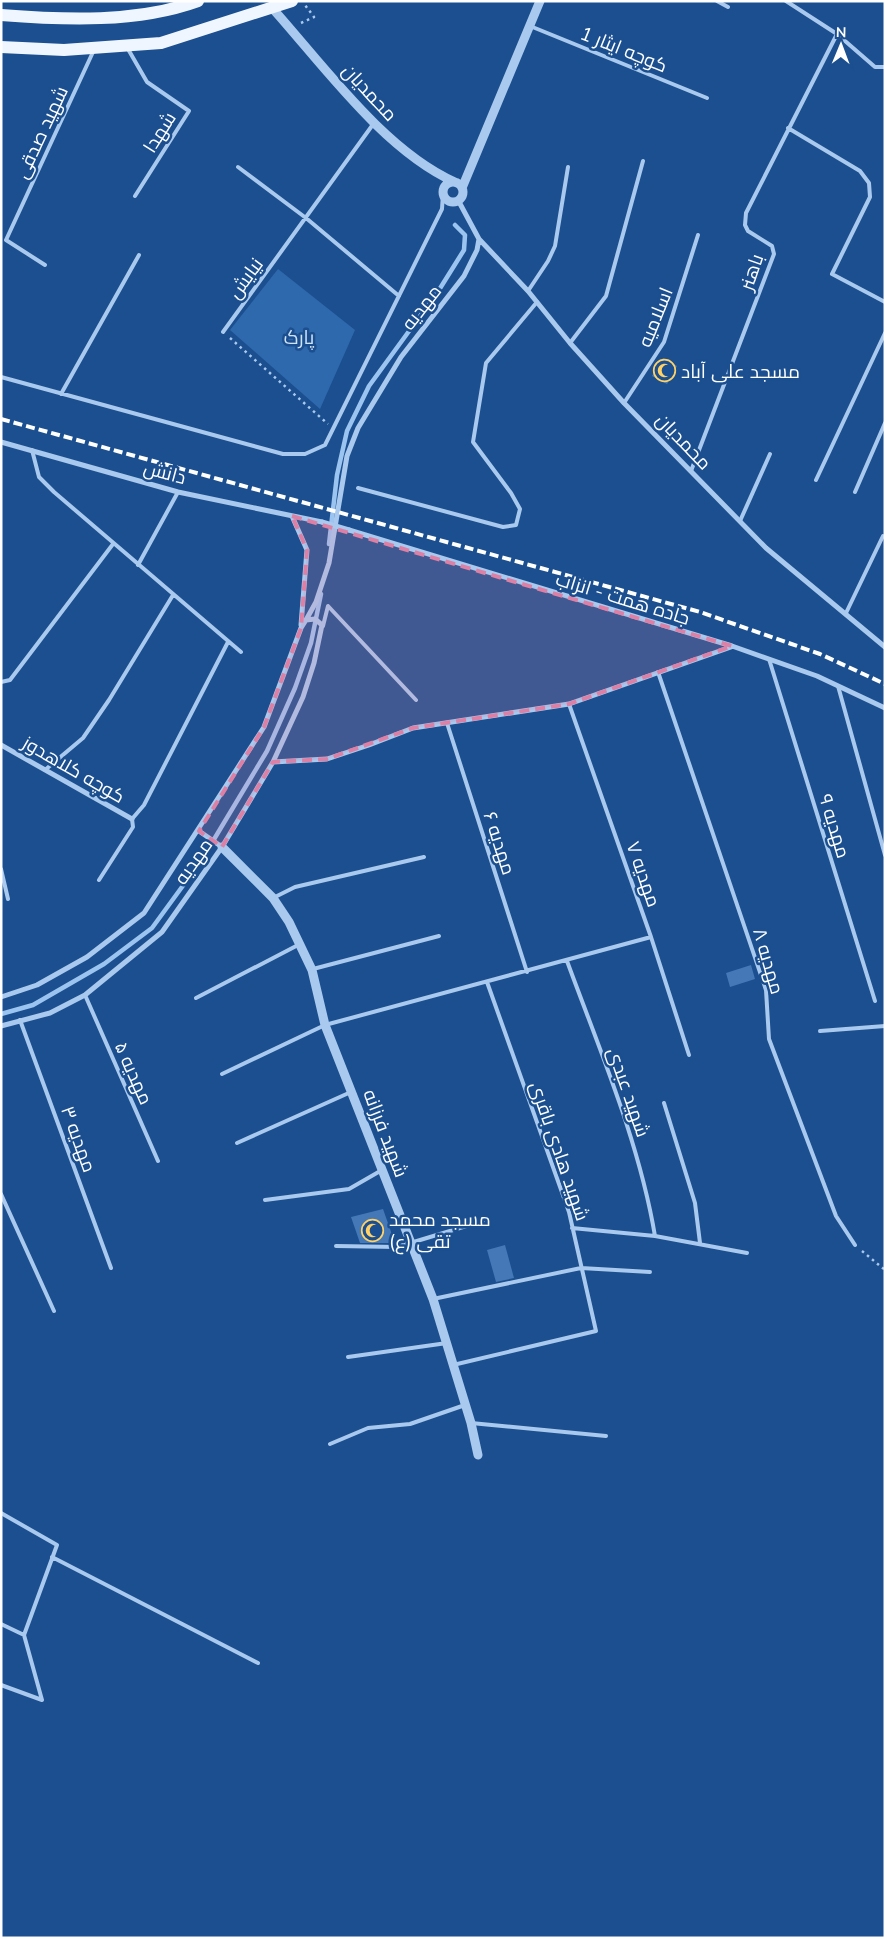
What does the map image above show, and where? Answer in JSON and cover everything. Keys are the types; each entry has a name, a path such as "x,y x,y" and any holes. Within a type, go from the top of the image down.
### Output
{"main road":[{"path":"1,15 37,18 99,18 172,10 198,1"},
{"path":"1,47 64,50 161,44 274,9 292,1"}],"street":[{"path":"459,185 540,1"},
{"name":"محمدیان","path":"274,9 374,123 439,175 459,185"},
{"path":"408,152 430,174 449,201 458,200 463,193 459,185"},
{"path":"444,193 446,184 459,185"},
{"path":"458,200 479,239"},
{"name":"محمدیان","path":"479,239 528,291 570,343 624,403 766,548 885,647"},
{"name":"مهدیه","path":"301,628 316,602 330,563 347,456 358,428 401,357 464,276 477,250 479,239"},
{"name":"دانش","path":"1,442 178,492 322,522"},
{"path":"1,997 37,985 87,957 144,913 199,831 264,727 301,628 307,550 304,538 292,516"},
{"name":"جاده همت - انزاب","path":"322,522 732,646 817,676 885,708"},
{"path":"306,620 315,619 322,625 322,633"},
{"name":"مهدیه","path":"1,1026 50,1013 84,995 162,932 222,847 273,762 303,697 322,633"},
{"path":"273,762 327,759 370,746 413,728 570,704 732,646"},
{"name":"کوچه کلاهدوز","path":"1,745 132,819"},
{"path":"199,831 222,847"},
{"name":"شهید فرزانه","path":"222,847 273,898 300,944 312,970 325,1025 433,1298 471,1423 478,1455"}],"lane":[{"path":"717,1 728,7"},
{"path":"786,1 837,34 875,67 885,67"},
{"name":"کوچه ایثار 1","path":"530,26 707,98"},
{"name":"باهنر","path":"691,471 774,254 772,246 748,231 744,220 788,128 837,34"},
{"name":"شهدا","path":"126,46 147,82 189,111 135,196"},
{"name":"شهید صدقی","path":"45,265 6,240 95,47"},
{"name":"نیایش","path":"224,332 374,123"},
{"path":"788,128 860,171 869,183 870,197 832,274 885,302"},
{"path":"570,343 606,296 643,161"},
{"path":"238,166 306,218 399,296"},
{"path":"528,291 548,261 555,246 568,167"},
{"path":"1,377 283,454 305,454 325,445 442,209 444,193"},
{"name":"اسلاميه","path":"624,403 664,342 698,235"},
{"path":"60,394 139,255"},
{"path":"358,488 503,527 516,525 520,509 511,493 473,442 486,363 537,302"},
{"path":"816,480 885,333"},
{"path":"856,492 885,423"},
{"path":"32,450 39,478 113,544 241,652"},
{"path":"740,521 770,454"},
{"path":"138,565 178,492"},
{"path":"846,613 883,536"},
{"path":"1,682 10,680 113,544"},
{"path":"45,770 83,738 109,700 173,595"},
{"path":"322,633 328,606 416,700"},
{"path":"99,880 133,827 132,819 144,804 228,642"},
{"name":"مهدیه ۹","path":"769,659 875,1001"},
{"name":"مهدیه ۸","path":"658,672 766,990 769,1039 836,1216 855,1245"},
{"path":"838,686 885,855"},
{"name":"مهدیه ۷","path":"570,704 651,937 689,1055"},
{"name":"مهدیه ۶","path":"447,723 527,972"},
{"path":"273,898 295,887 424,857"},
{"path":"1,869 8,899"},
{"path":"312,970 439,936"},
{"path":"222,1074 325,1025 651,937"},
{"path":"196,998 300,944"},
{"name":"شهید عبدی","path":"567,961 626,1124 650,1202 655,1236"},
{"name":"شهید هادی باقری","path":"453,1365 596,1331 569,1212 487,982"},
{"name":"مهدیه ۵","path":"84,995 158,1161"},
{"name":"مهدیه ۳","path":"20,1020 111,1268"},
{"path":"820,1031 885,1026"},
{"path":"237,1143 352,1091"},
{"path":"664,1103 695,1203 700,1243"},
{"path":"265,1200 349,1189 382,1170"},
{"path":"1,1194 54,1311"},
{"path":"336,1246 397,1247 483,1221"},
{"path":"572,1228 655,1236 747,1253"},
{"path":"433,1298 581,1268 650,1272"},
{"path":"348,1357 447,1343"},
{"path":"330,1444 368,1428 410,1424 465,1405"},
{"path":"471,1423 606,1436"},
{"path":"1,1512 57,1545 24,1635 42,1700 1,1685"},
{"path":"52,1557 258,1663"},
{"path":"1,1624 24,1635"}],"path":[{"path":"302,1 314,17 304,22"},
{"path":"224,332 332,428"},
{"path":"855,1245 885,1270"}],"highlighted area":[{"path":"292,516 732,646 569,704 413,728 327,759 273,762 222,847 199,831 264,727 301,628 307,550"}],"green space":[{"name":"پارک","path":"278,269 355,330 320,409 230,330"}],"building":[{"name":"مسجد علی آباد","path":"663,358 677,366 667,384 652,376"},
{"path":"751,965 755,979 730,987 726,973"},
{"name":"مسجد محمد تقی (ع)","path":"383,1209 395,1243 360,1243 351,1217"},
{"path":"505,1245 514,1278 496,1282 487,1250"}],"waterway":[{"path":"329,544 337,475 347,431 369,386 439,290 464,250 465,235 455,225"},
{"path":"1,1014 33,1005 104,964 152,928 201,861 267,751 295,688 311,643 321,594"}],"railway":[{"path":"1,419 700,612 820,654 885,684"}],"place":[{"name":"مسجد علی آباد","path":"665,371"},
{"name":"مسجد محمد تقی (ع)","path":"373,1230"}]}
